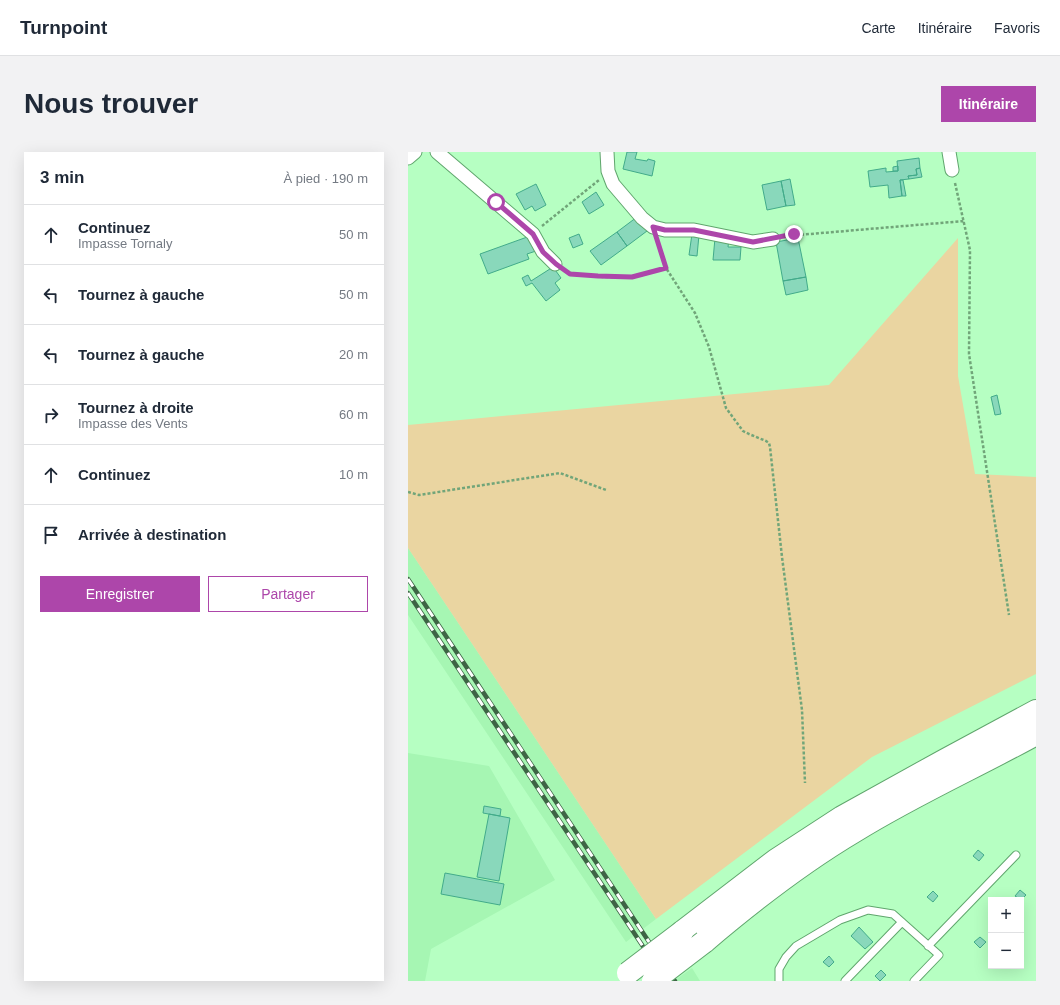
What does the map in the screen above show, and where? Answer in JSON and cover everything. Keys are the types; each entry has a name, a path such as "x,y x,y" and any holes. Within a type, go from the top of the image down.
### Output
{"highway":[{"path":"623,977 776,860 842,817 1036,711"},
{"path":"653,981 790,874 854,831 941,783 1036,734"}],"street":[{"path":"408,158 415,152"},
{"path":"438,152 533,234 543,252 556,264"},
{"path":"607,152 608,171 613,184 642,218 653,227 665,230 694,230 753,242 773,239"},
{"path":"949,152 952,170"}],"lane":[{"path":"928,946 1016,855"},
{"path":"779,981 779,969 786,957 796,946 840,920 868,910 893,914 939,956 914,981"},
{"path":"846,981 902,922"}],"path":[{"path":"952,170 970,250 969,354 1009,615"},
{"path":"533,234 608,171"},
{"path":"773,239 794,234 964,221"},
{"path":"653,227 666,268 695,313 709,347 726,408 743,430 769,443 802,710 805,783"},
{"path":"556,264 570,274 598,276 632,277 666,268"},
{"path":"408,492 419,496 560,473 606,490"}],"shaded area":[{"path":"958,238 958,376 975,474 1036,477 1036,674 872,757 656,919 408,548 408,425 829,385"},
{"path":"408,548 656,919 626,942 408,615"},
{"path":"408,753 489,766 555,880 431,949 425,981 408,981"},
{"path":"692,968 700,981 674,981"}],"building":[{"path":"627,152 637,152 635,159 647,161 648,159 655,161 652,176 623,169"},
{"path":"919,158 920,168 916,169 917,175 908,176 909,179 900,180 902,196 889,198 888,185 870,187 868,171 886,168 886,172 898,171 897,161"},
{"path":"898,166 898,171 893,171 893,167"},
{"path":"920,168 922,177 909,179 908,176 917,175 916,169"},
{"path":"790,179 795,205 786,206 781,181"},
{"path":"900,180 903,180 906,196 902,196"},
{"path":"781,181 786,206 767,210 762,185"},
{"path":"536,184 546,205 535,211 532,206 525,210 516,194"},
{"path":"596,192 604,205 589,214 582,202"},
{"path":"637,217 647,231 627,246 617,232"},
{"path":"617,232 627,246 601,265 590,251"},
{"path":"579,234 583,244 573,248 569,238"},
{"path":"692,234 699,235 697,256 689,255"},
{"path":"530,236 536,251 527,254 529,259 488,274 480,254"},
{"path":"715,238 729,239 728,247 741,247 740,260 713,260"},
{"path":"798,238 806,277 783,281 776,242"},
{"path":"553,267 561,278 555,283 560,290 546,301 532,283 526,286 522,278 528,275 531,281"},
{"path":"806,277 808,290 786,295 783,281"},
{"path":"997,395 1001,414 995,415 991,397"},
{"path":"484,806 501,809 500,816 483,813"},
{"path":"489,814 510,818 499,881 477,877"},
{"path":"978,850 984,855 979,861 973,856"},
{"path":"445,873 504,884 500,905 441,894"},
{"path":"1020,890 1026,895 1024,897 1015,896"},
{"path":"933,891 938,896 933,902 927,897"},
{"path":"859,927 873,942 865,949 851,936"},
{"path":"980,937 986,942 980,948 974,942"},
{"path":"829,956 834,962 829,967 823,962"},
{"path":"881,970 886,975 880,981 875,976"}],"railway":[{"path":"408,579 675,981"},
{"path":"408,593 666,981"}],"route":[{"path":"496,202 533,234 543,252 570,274 632,277 666,268 653,227 665,230 694,230 753,242 794,234"}]}
